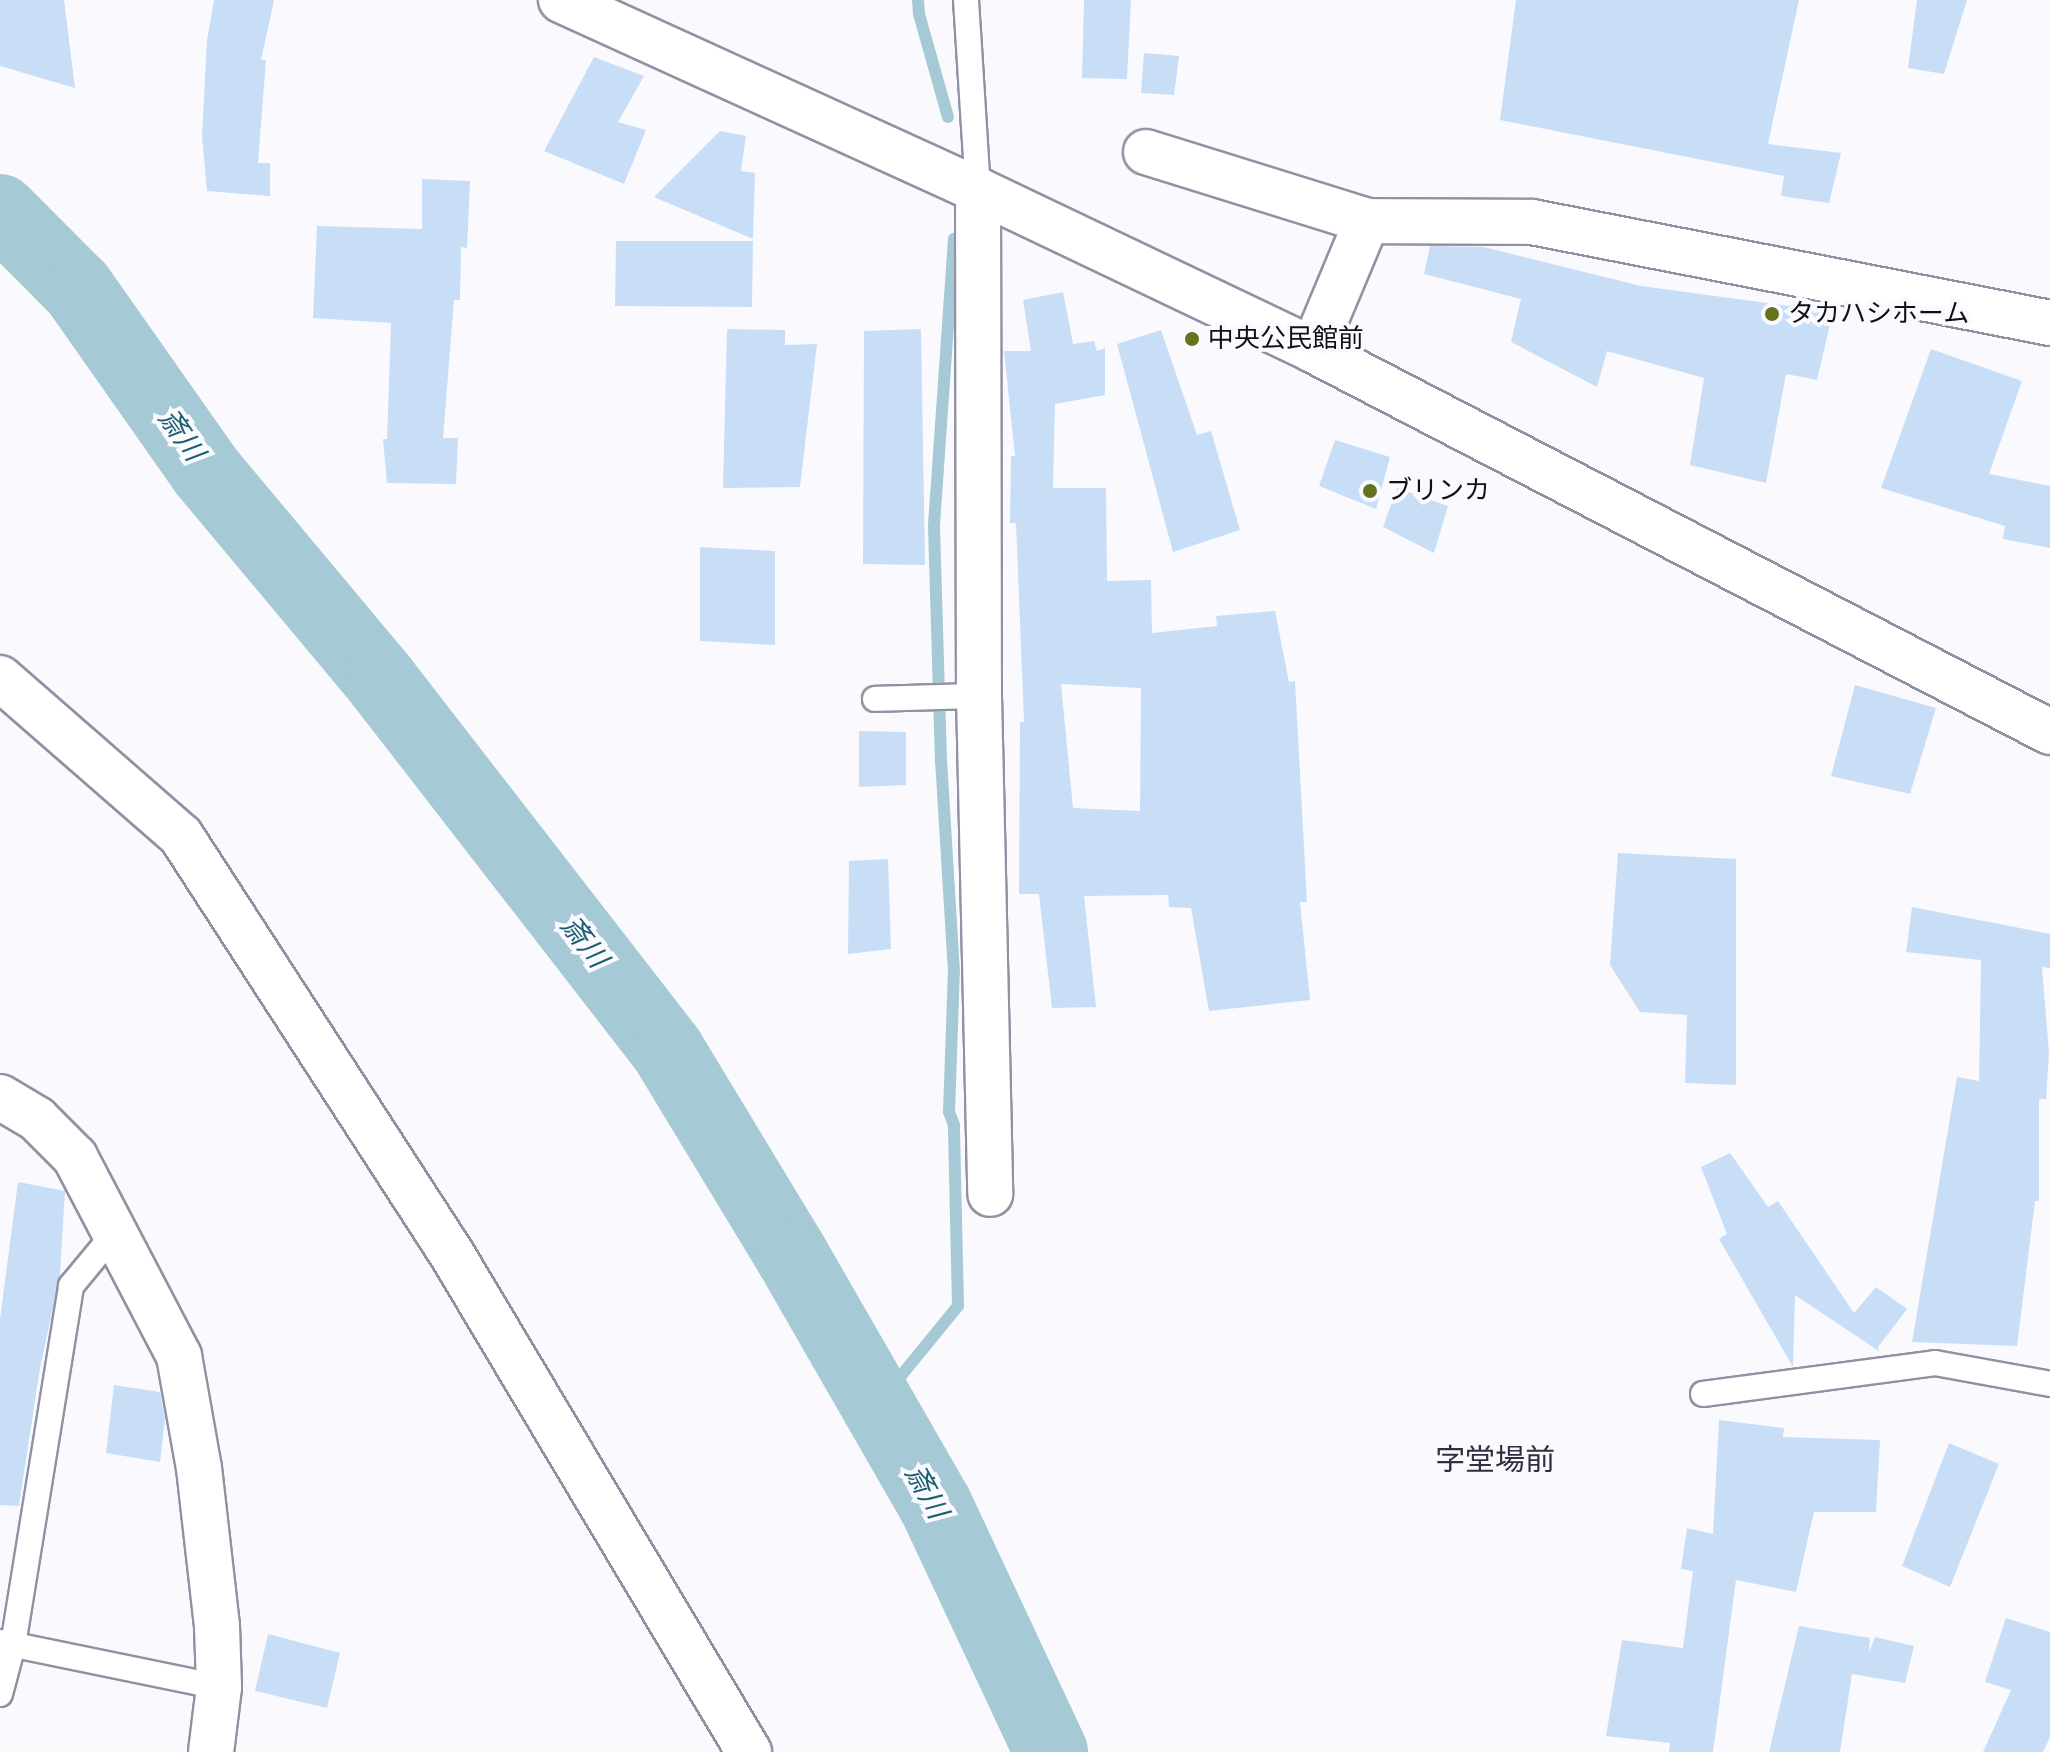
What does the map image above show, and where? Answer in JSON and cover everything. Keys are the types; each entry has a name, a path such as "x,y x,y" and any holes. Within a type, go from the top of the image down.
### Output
{"street":[{"path":"561,0 978,190 1313,350 2050,732"},
{"path":"1146,152 1367,221 1532,222 2050,323"},
{"path":"978,190 979,696 990,1194"},
{"path":"1313,350 1367,221"},
{"path":"0,678 181,836 453,1256 749,1752"},
{"path":"0,1097 37,1119 75,1157 179,1356 210,1548 219,1687 211,1752"}],"lane":[{"path":"966,0 978,190"},
{"path":"875,699 979,696"},
{"path":"0,1694 6,1644 71,1286 114,1234"},
{"path":"1703,1394 1935,1363 2050,1384"},
{"path":"6,1644 219,1687"}],"building":[{"path":"0,0 64,0 75,88 0,66"},
{"path":"214,0 274,0 261,60 266,60 258,163 270,163 270,196 207,191 202,136 207,40"},
{"path":"1084,0 1131,0 1127,79 1082,78"},
{"path":"1516,0 1799,0 1768,144 1841,153 1829,203 1781,196 1784,176 1500,120"},
{"path":"1917,0 1967,0 1944,74 1908,68"},
{"path":"1144,53 1179,56 1174,95 1141,93"},
{"path":"594,57 644,76 618,122 646,130 624,184 544,151"},
{"path":"720,131 746,136 741,171 755,173 753,239 654,197"},
{"path":"422,179 470,181 467,248 461,247 460,300 454,300 443,438 458,438 456,484 387,483 383,439 387,439 391,323 313,318 317,226 422,229"},
{"path":"616,241 753,241 752,307 615,306"},
{"path":"1430,246 1484,247 1641,286 1833,312 1817,380 1786,374 1766,483 1690,465 1704,378 1607,351 1597,387 1511,342 1521,299 1424,274"},
{"path":"1063,292 1073,344 1094,341 1097,351 1105,348 1105,395 1055,404 1053,488 1106,488 1107,581 1151,580 1152,633 1217,626 1216,616 1275,611 1289,682 1295,681 1307,902 1300,902 1310,1000 1209,1011 1191,908 1169,907 1168,895 1084,896 1096,1007 1052,1008 1039,894 1019,894 1020,722 1024,722 1016,523 1010,523 1011,456 1015,456 1004,351 1031,351 1023,300","holes":["1061,684 1141,688 1140,811 1073,808"]},
{"path":"727,329 785,330 785,345 817,344 800,487 723,488"},
{"path":"921,329 925,565 863,564 864,331"},
{"path":"1161,330 1197,435 1211,431 1240,530 1173,552 1117,344"},
{"path":"1931,349 2022,381 1989,474 2050,486 2050,548 2003,539 2005,526 1881,488"},
{"path":"1335,440 1390,457 1376,509 1319,486"},
{"path":"1397,488 1448,506 1434,553 1383,527"},
{"path":"700,547 775,551 775,645 700,641"},
{"path":"1855,685 1936,708 1910,794 1831,776"},
{"path":"859,731 906,732 906,785 859,787"},
{"path":"1618,853 1736,859 1736,1085 1685,1083 1687,1015 1640,1012 1610,965"},
{"path":"888,859 891,949 848,954 849,861"},
{"path":"1912,907 2050,934 2050,968 2042,967 2049,1053 2046,1099 2039,1099 2039,1201 2035,1201 2017,1346 1912,1342 1957,1077 1979,1081 1981,960 1906,952"},
{"path":"1730,1153 1768,1207 1778,1201 1854,1313 1876,1287 1907,1309 1878,1347 1879,1351 1795,1295 1793,1367 1719,1239 1727,1234 1701,1167"},
{"path":"18,1182 65,1191 60,1276 40,1368 19,1506 0,1505 0,1319"},
{"path":"114,1385 160,1392 165,1419 160,1462 106,1453"},
{"path":"1719,1420 1784,1428 1783,1437 1880,1440 1876,1512 1814,1512 1796,1592 1736,1580 1713,1752 1669,1752 1670,1743 1606,1736 1622,1640 1683,1648 1693,1571 1681,1569 1687,1528 1713,1534"},
{"path":"1949,1443 1999,1464 1950,1587 1902,1566"},
{"path":"2006,1618 2050,1632 2050,1737 2043,1752 1983,1752 2011,1690 1985,1682"},
{"path":"1799,1626 1870,1638 1869,1652 1875,1637 1914,1646 1905,1683 1852,1674 1840,1752 1769,1752"},
{"path":"268,1634 340,1653 327,1708 255,1691"}],"waterway":[{"path":"918,0 919,14 948,117"},
{"name":"斎川","path":"0,211 78,289 205,470 382,682 668,1051 791,1254 935,1504 1051,1752"},
{"path":"874,1398 900,1377 958,1306 954,1125 949,1112 954,972 941,762 934,525 954,239"}],"place":[{"name":"タカハシホーム","path":"1772,314"},
{"name":"中央公民館前","path":"1192,339"},
{"name":"ブリンカ","path":"1370,491"}],"district":[{"name":"字堂場前","path":"1495,1460"}]}
